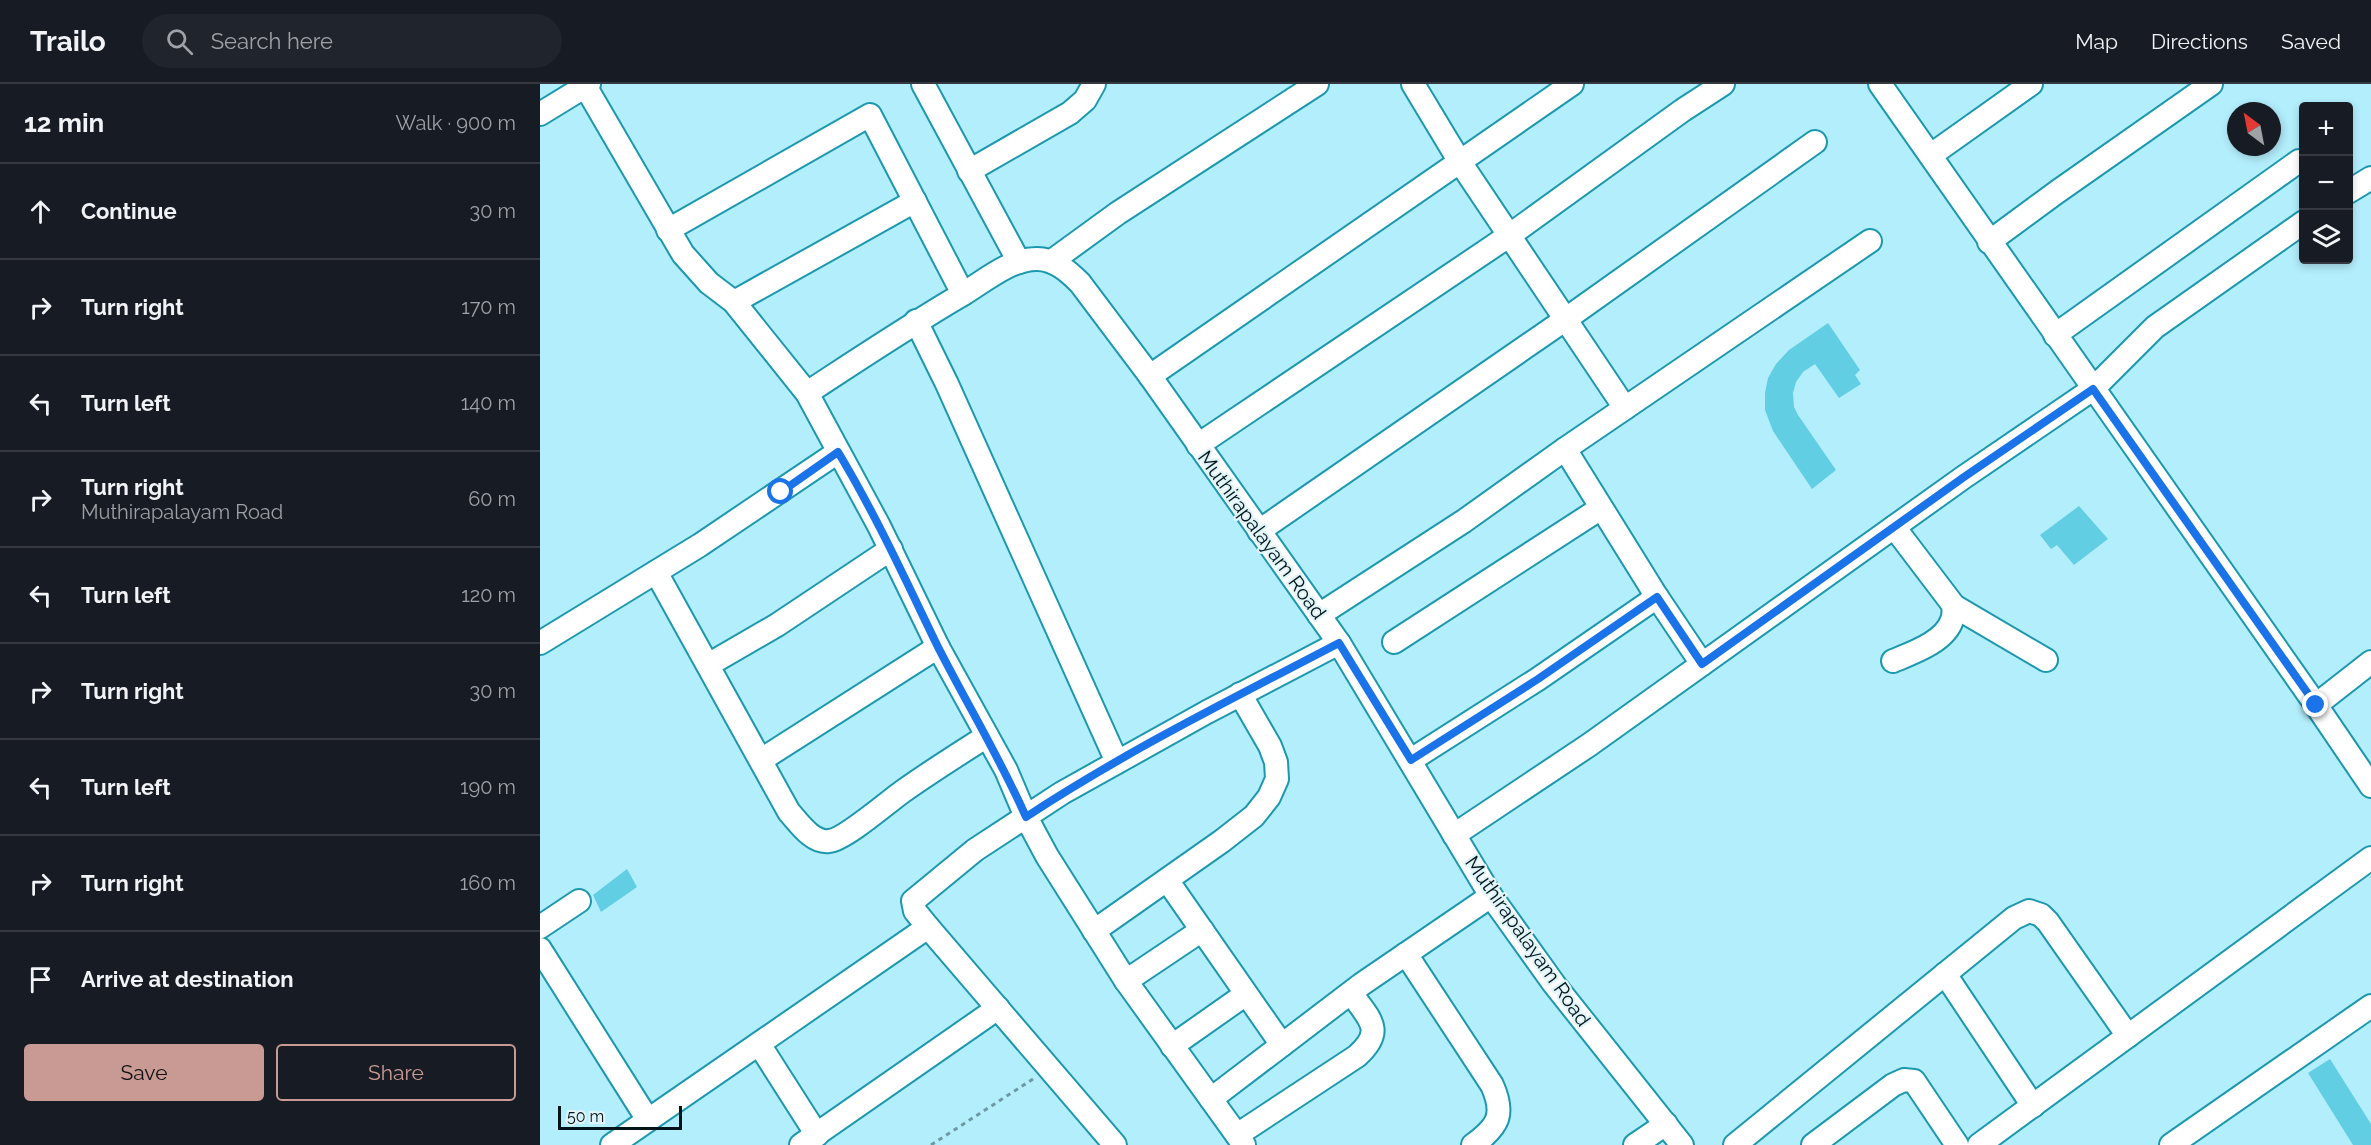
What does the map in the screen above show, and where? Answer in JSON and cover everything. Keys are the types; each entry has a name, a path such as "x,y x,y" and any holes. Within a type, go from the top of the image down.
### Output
{"street":[{"path":"923,84 1019,262"},
{"path":"969,171 1070,112 1085,100 1094,84"},
{"path":"807,393 916,321 1019,262 1038,259 1052,261 1118,213 1317,84"},
{"path":"1413,84 1460,162 1625,408"},
{"path":"1150,376 1572,84"},
{"path":"1198,445 1510,235 1683,110 1723,84"},
{"path":"1880,84 2371,786"},
{"path":"1931,155 2031,84"},
{"path":"1989,242 2211,84"},
{"path":"540,114 586,85 682,254 709,283 734,302 807,393 891,549 938,646 1006,770 1026,817 1047,856 1126,981 1240,1140 1367,1048 1373,1037 1373,1030 1369,1019 1351,993"},
{"path":"668,230 870,115 963,294"},
{"path":"1259,531 1566,319 1815,142"},
{"path":"2055,335 2175,247 2299,161"},
{"path":"2353,189 2371,178"},
{"path":"734,302 915,201"},
{"path":"1454,835 1589,745 1894,527 2093,389 2155,327 2299,226"},
{"path":"1319,615 1464,521 1565,449 1870,241"},
{"name":"Muthirapalayam Road","path":"1052,261 1068,271 1080,283 1150,376 1339,643 1491,896 1554,984 1682,1145"},
{"path":"916,321 947,384 1117,762"},
{"path":"1565,449 1657,597 1702,664"},
{"path":"540,643 781,492 838,452"},
{"path":"1395,642 1601,508"},
{"path":"1894,527 1954,606 2046,660"},
{"path":"708,665 777,625 891,549"},
{"path":"656,572 789,812 803,829 814,837 828,841 842,836 987,735"},
{"path":"1411,760 1538,679 1657,597"},
{"path":"1893,661 1919,650 1944,633 1952,621 1954,606"},
{"path":"1115,1145 928,927 913,907 913,901 916,896 975,850 1062,793 1240,694 1339,643"},
{"path":"761,760 938,646"},
{"path":"2316,705 2371,662"},
{"path":"1094,931 1254,816 1269,797 1277,779 1276,762 1270,746 1240,694"},
{"path":"1979,1145 2371,858"},
{"path":"1167,880 1282,1045"},
{"path":"1211,1099 1351,993 1491,896"},
{"path":"540,927 579,901"},
{"path":"1735,1145 2014,918 2029,911 2048,922 2128,1036"},
{"path":"612,1145 928,927"},
{"path":"1126,981 1202,930"},
{"path":"540,949 648,1120"},
{"path":"1406,954 1492,1084 1498,1098 1500,1108 1498,1119 1473,1145"},
{"path":"1945,974 2033,1106"},
{"path":"1172,1046 1246,994"},
{"path":"2171,1145 2371,1006"},
{"path":"759,1044 809,1140 998,1008"},
{"path":"1827,1141 1893,1085 1904,1080 1914,1081 1958,1145"},
{"path":"1635,1145 1666,1124"}],"path":[{"path":"931,1145 1034,1078"}],"building":[{"path":"1828,323 1860,370 1855,375 1861,384 1839,398 1815,364 1803,372 1796,382 1793,393 1794,407 1836,470 1812,489 1773,431 1765,410 1765,393 1768,378 1776,364 1789,350"},
{"path":"2079,506 2108,539 2074,565 2057,545 2051,549 2040,535"},
{"path":"627,869 637,887 601,912 593,895"},
{"path":"2330,1059 2371,1124 2371,1145 2353,1145 2308,1073"}],"route":[{"path":"781,492 838,452 879,526 938,646 1006,770 1026,817 1062,793 1131,754 1339,643 1411,760 1538,679 1657,597 1702,664 1964,477 2093,389 2316,705"}]}
